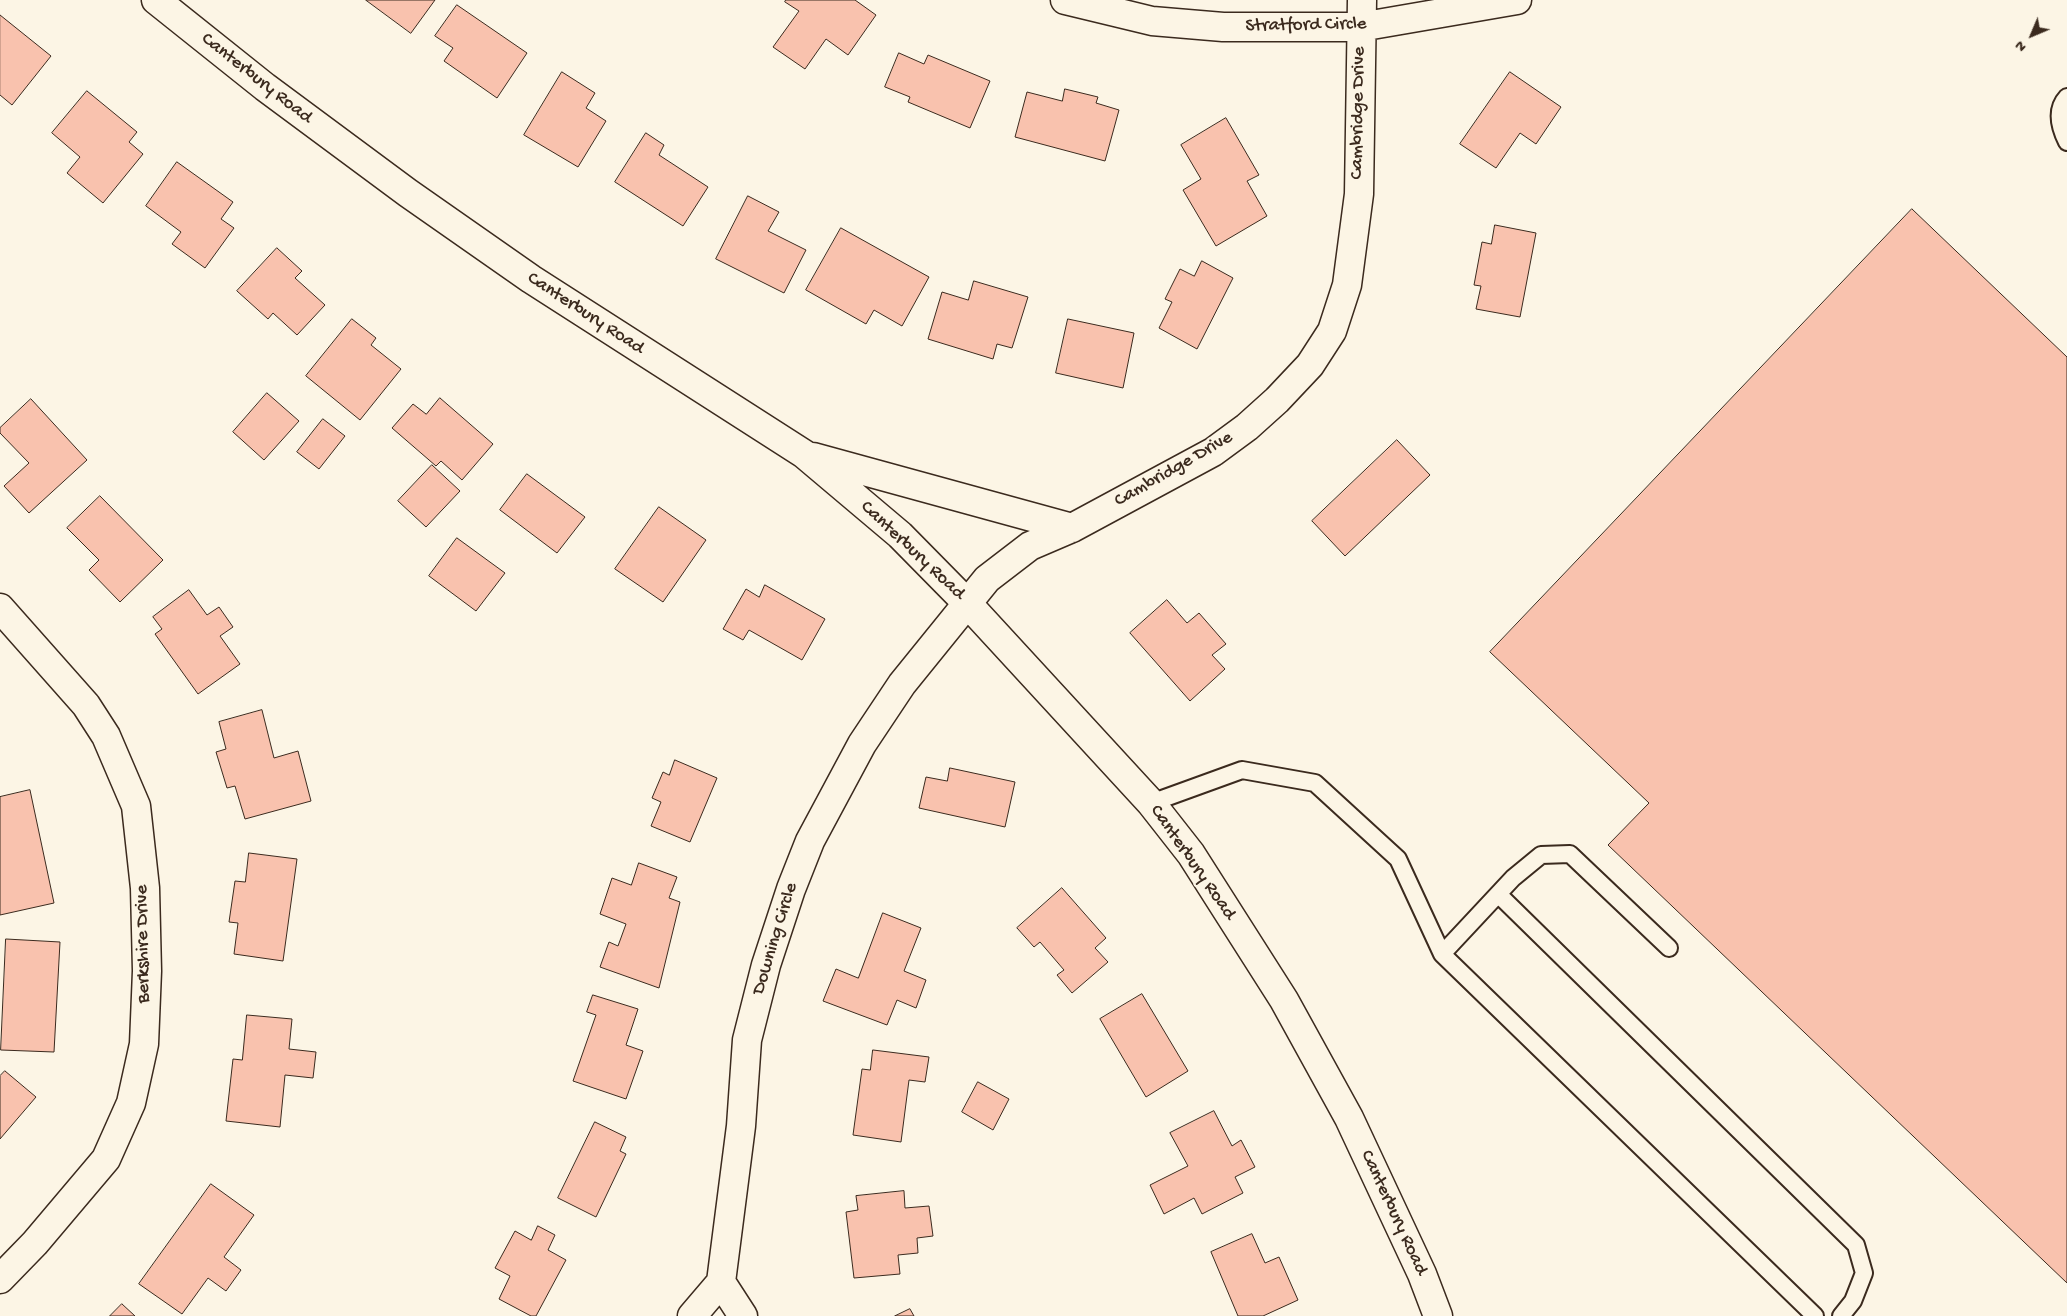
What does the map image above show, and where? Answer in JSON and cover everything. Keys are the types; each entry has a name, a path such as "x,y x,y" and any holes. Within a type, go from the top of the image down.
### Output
{"street":[{"name":"Canterbury Road","path":"156,0 273,93 408,193 531,280 804,454 900,535 966,603 1151,803 1191,854 1284,1000 1349,1118 1422,1274 1438,1316"},
{"name":"Stratford Circle","path":"1065,0 1152,21 1223,27 1360,27 1517,0"},
{"name":"Cambridge Drive","path":"966,603 986,579 1030,546 1072,528 1213,452 1247,427 1277,400 1310,365 1332,331 1347,285 1359,194 1360,27 1362,0"},
{"path":"804,454 1072,528"},
{"name":"Downing Circle","path":"721,1282 741,1126 747,1040 766,965 790,889 810,841 862,744 902,684 966,603"},
{"name":"Berkshire Drive","path":"0,608 86,706 106,736 136,806 145,888 147,972 144,1044 131,1103 106,1159 35,1243 0,1279"},
{"path":"692,1316 721,1282 743,1316"}],"lane":[{"path":"2067,97 2062,102 2059,125 2067,142"},
{"path":"1151,803 1242,770 1315,782 1398,859 1442,954 1815,1316"},
{"path":"1442,954 1513,878 1541,855 1570,854 1668,948"},
{"path":"1498,894 1856,1245 1864,1273 1853,1300 1841,1316"}],"building":[{"path":"366,0 435,0 411,33"},
{"path":"786,0 855,0 876,15 848,55 826,39 805,69 773,47 799,11 785,2"},
{"path":"457,5 527,53 497,98 444,61 453,48 435,36"},
{"path":"0,15 51,56 12,105 0,95"},
{"path":"899,53 924,64 928,55 990,81 970,128 908,102 910,97 885,87"},
{"path":"562,72 595,93 586,108 606,121 578,167 524,135"},
{"path":"1510,72 1561,107 1536,144 1520,133 1496,168 1460,144"},
{"path":"1065,89 1098,97 1096,103 1119,110 1105,161 1015,137 1027,92 1062,101"},
{"path":"87,91 137,132 129,142 143,154 103,203 67,173 80,157 52,133"},
{"path":"1226,118 1259,175 1247,181 1267,216 1216,246 1183,190 1201,179 1181,145"},
{"path":"646,133 664,145 659,155 708,187 683,226 615,182"},
{"path":"177,162 233,202 221,219 234,228 205,268 172,244 181,232 146,206"},
{"path":"748,196 779,212 768,231 806,250 784,293 716,259"},
{"path":"1912,209 2067,357 2067,1283 1608,845 1649,803 1490,652"},
{"path":"1495,225 1536,233 1520,317 1476,309 1481,286 1474,285 1482,242 1491,244"},
{"path":"841,228 929,277 902,326 874,310 866,324 806,290"},
{"path":"277,248 302,271 295,278 325,305 297,335 273,313 268,319 237,291"},
{"path":"1202,261 1233,278 1197,349 1159,328 1172,302 1165,299 1180,269 1194,276"},
{"path":"974,281 1028,297 1012,348 997,344 993,359 928,339 942,292 968,300"},
{"path":"352,319 376,338 371,345 401,369 360,420 306,376"},
{"path":"1068,319 1134,333 1123,388 1056,373"},
{"path":"267,393 299,421 264,460 233,432"},
{"path":"440,398 493,444 462,480 441,461 436,466 392,428 413,404 426,414"},
{"path":"31,399 87,460 29,513 4,486 29,463 0,433 0,428"},
{"path":"323,419 345,436 319,469 297,452"},
{"path":"1397,440 1430,475 1345,556 1312,521"},
{"path":"432,465 460,491 426,527 398,501"},
{"path":"527,474 585,517 557,553 500,510"},
{"path":"100,496 163,560 120,602 89,570 99,560 67,528"},
{"path":"659,507 706,540 663,602 615,569"},
{"path":"457,538 505,573 476,611 429,576"},
{"path":"765,585 825,619 802,660 749,630 743,640 723,629 746,589 759,597"},
{"path":"189,590 207,615 219,607 233,627 220,636 240,664 198,694 155,634 162,629 153,617"},
{"path":"1167,600 1187,623 1199,613 1226,644 1212,655 1225,669 1190,701 1130,633"},
{"path":"262,710 274,758 298,751 311,801 245,819 235,786 227,788 216,752 226,749 219,722"},
{"path":"675,760 717,778 690,842 651,826 661,802 652,798 663,772 669,775"},
{"path":"950,768 1015,782 1005,827 919,808 926,777 947,781"},
{"path":"30,790 54,903 0,915 0,797"},
{"path":"249,853 297,859 283,961 234,954 238,923 229,922 235,881 245,882"},
{"path":"639,863 677,877 669,898 680,902 659,988 600,967 609,942 618,946 626,924 600,914 612,878 631,885"},
{"path":"1062,888 1106,938 1095,948 1108,962 1072,993 1057,975 1064,970 1040,942 1034,947 1017,928"},
{"path":"883,913 921,928 904,971 926,980 916,1008 897,1000 887,1025 823,1001 836,969 858,978"},
{"path":"6,939 60,942 54,1052 1,1050"},
{"path":"1142,994 1188,1071 1146,1097 1100,1019"},
{"path":"593,995 638,1009 626,1045 643,1051 626,1099 573,1081 596,1015 587,1012"},
{"path":"247,1015 292,1019 289,1049 316,1052 313,1078 285,1075 280,1127 226,1121 233,1059 242,1060"},
{"path":"873,1050 929,1057 925,1082 909,1080 901,1142 853,1135 862,1069 870,1070"},
{"path":"5,1071 36,1097 0,1139 0,1076"},
{"path":"978,1082 1009,1099 993,1130 962,1112"},
{"path":"1214,1111 1232,1146 1241,1140 1255,1167 1235,1177 1243,1193 1202,1214 1194,1198 1164,1214 1150,1185 1188,1166 1170,1133"},
{"path":"595,1122 626,1137 620,1151 626,1154 596,1217 558,1198"},
{"path":"211,1184 254,1215 224,1257 241,1270 226,1291 208,1278 182,1314 139,1284"},
{"path":"904,1191 905,1208 929,1206 933,1236 917,1238 918,1253 898,1255 900,1274 854,1278 846,1212 858,1210 856,1196"},
{"path":"538,1226 555,1235 548,1250 566,1260 536,1316 531,1316 499,1299 510,1276 495,1268 515,1231 531,1240"},
{"path":"1252,1234 1265,1263 1279,1257 1298,1300 1263,1316 1238,1316 1211,1252"},
{"path":"122,1304 135,1316 110,1316"},
{"path":"910,1309 914,1316 895,1316"}]}
